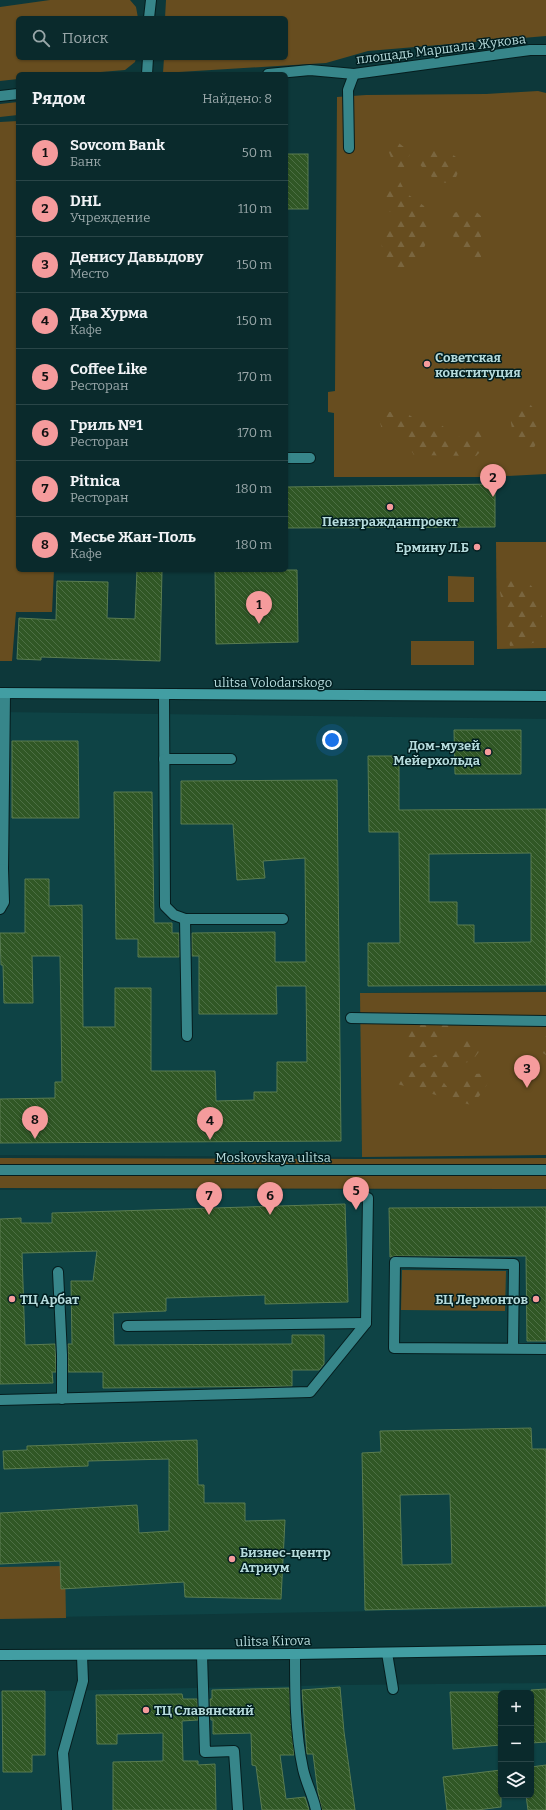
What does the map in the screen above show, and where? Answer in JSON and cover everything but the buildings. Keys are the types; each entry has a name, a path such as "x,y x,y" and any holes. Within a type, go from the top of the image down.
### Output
{"main road":[{"name":"ulitsa Volodarskogo","path":"3,693 546,696"},
{"name":"ulitsa Kirova","path":"0,1655 202,1655 546,1650"}],"street":[{"path":"149,16 152,0"},
{"name":"площадь Маршала Жукова","path":"288,72 310,70 354,74 530,50 546,50"},
{"path":"148,60 148,72"},
{"path":"349,148 348,90 354,74"},
{"path":"0,96 16,94"},
{"path":"288,458 310,458"},
{"path":"0,909 4,902 2,869 3,693"},
{"path":"164,694 165,906 174,915 185,920 283,919"},
{"path":"164,759 231,759"},
{"path":"185,920 186,1036"},
{"path":"352,1018 546,1021"},
{"name":"Moskovskaya ulitsa","path":"0,1170 546,1170"},
{"path":"0,1400 310,1392 366,1323 368,1198"},
{"path":"513,1348 514,1264 395,1262 394,1348 546,1349"},
{"path":"58,1272 62,1355 62,1399"},
{"path":"127,1326 366,1323"},
{"path":"387,1653 393,1689"},
{"path":"295,1654 298,1733 304,1770 313,1794 316,1810"},
{"path":"202,1655 205,1752 234,1751 238,1810"},
{"path":"67,1810 63,1753 83,1681 82,1656"}],"shaded area":[{"path":"0,712 546,719 546,990 361,993 362,1157 0,1155"},
{"path":"0,1190 546,1190 546,1608 0,1618"},
{"path":"546,1683 546,1810 0,1810 0,1692 345,1685"}],"green space":[{"path":"50,0 130,0 136,7 138,16 16,16 16,60 136,60 135,62 125,70 101,72 16,72 16,79 0,81 0,7"},
{"path":"166,0 546,0 546,36 368,51 326,63 163,72 164,60 288,60 288,16 165,16"},
{"path":"538,91 546,93 546,474 487,477 334,477 334,413 328,412 328,392 335,391 337,97 366,95 486,94"},
{"path":"16,102 16,115 0,117 0,104"},
{"path":"16,121 16,572 54,572 52,612 16,612 12,661 0,661 0,122"},
{"path":"395,140 410,154 403,170 397,172 386,145"},
{"path":"427,149 450,153 462,163 454,182 443,183 438,181 433,178 417,161 422,151"},
{"path":"386,177 398,178 406,193 424,206 433,229 417,262 403,271 385,269 381,240 397,220 404,216 401,209 385,213 383,203"},
{"path":"472,208 481,216 481,270 458,250 446,215"},
{"path":"528,402 537,413 541,424 541,430 533,449 518,441 513,431 510,419 510,413 521,404"},
{"path":"384,412 406,412 419,420 435,420 445,428 449,438 462,436 479,424 484,448 476,456 414,455 402,436 394,431 382,430 379,418"},
{"path":"496,542 546,542 546,648 497,649"},
{"path":"448,576 474,577 474,602 448,602"},
{"path":"508,580 526,580 536,592 540,603 542,626 541,633 535,642 510,646 500,592"},
{"path":"411,641 474,641 474,665 411,665"},
{"path":"546,992 546,1155 362,1157 360,993"},
{"path":"418,1024 456,1024 454,1032 406,1064 408,1028"},
{"path":"546,1036 546,1055 538,1050"},
{"path":"467,1038 475,1041 481,1049 472,1061 452,1066 442,1073 444,1083 448,1088 465,1082 475,1074 488,1073 486,1087 471,1105 394,1083 438,1053"},
{"path":"0,1158 546,1158 546,1189 0,1188"},
{"path":"402,1270 506,1271 505,1311 401,1310"},
{"path":"65,1566 66,1618 0,1619 0,1567"}],"place":[{"name":"Советская конституция","path":"427,364"},
{"name":"DHL","path":"493,497"},
{"name":"Пензгражданпроект","path":"390,507"},
{"name":"Ермину Л.Б","path":"477,547"},
{"name":"Sovcom Bank","path":"259,624"},
{"name":"Дом-музей Мейерхольда","path":"488,752"},
{"name":"Денису Давыдову","path":"527,1088"},
{"name":"Месье Жан-Поль","path":"35,1139"},
{"name":"Два Хурма","path":"210,1140"},
{"name":"Coffee Like","path":"356,1210"},
{"name":"Pitnica","path":"209,1215"},
{"name":"Гриль №1","path":"270,1215"},
{"name":"ТЦ Арбат","path":"12,1299"},
{"name":"БЦ Лермонтов","path":"536,1299"},
{"name":"Бизнес-центр Атриум","path":"232,1559"},
{"name":"ТЦ Славянский","path":"146,1710"}]}
